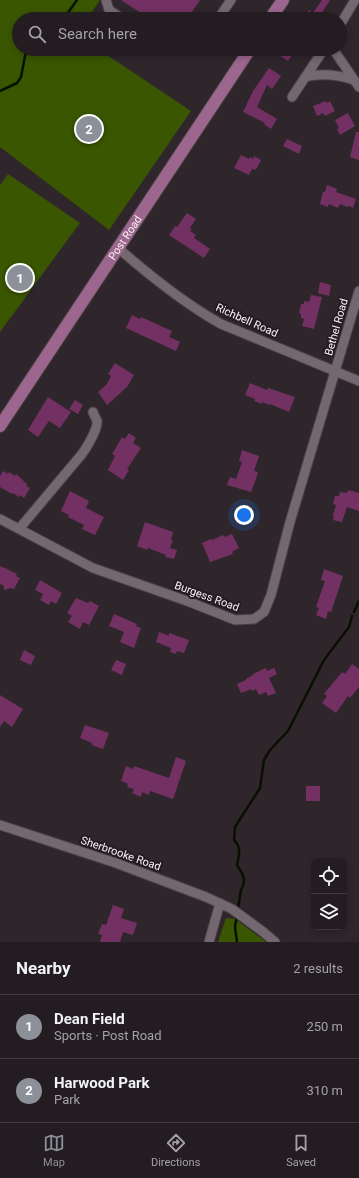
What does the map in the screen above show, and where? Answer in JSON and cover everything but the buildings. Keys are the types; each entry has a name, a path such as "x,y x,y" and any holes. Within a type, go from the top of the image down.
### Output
{"main road":[{"path":"275,12 283,0"},
{"name":"Post Road","path":"0,426 245,56"}],"street":[{"path":"106,0 109,10 112,12"},
{"path":"223,12 231,0"},
{"path":"347,13 355,0"},
{"path":"292,97 319,56"},
{"path":"338,56 357,84"},
{"path":"305,77 319,75 347,78 357,84"},
{"name":"Richbell Road","path":"118,248 183,299 221,324 359,381"},
{"name":"Bethel Road","path":"336,371 359,291"},
{"name":"Burgess Road","path":"0,518 93,568 187,601 235,620 246,621 254,619 264,612 271,595 290,522 336,371"},
{"path":"19,529 88,445 97,425 93,412"},
{"name":"Sherbrooke Road","path":"0,825 116,863 220,903 242,916 275,942"},
{"path":"208,942 220,903"}],"green space":[{"path":"0,0 100,0 92,12 12,12 12,56 108,56 191,111 109,230 0,147"},
{"path":"8,174 80,223 0,332 0,185"},
{"path":"226,918 235,919 266,942 218,942"}],"waterway":[{"path":"68,12 77,0"},
{"path":"0,91 17,83 21,77 25,56"},
{"path":"354,612 359,601"},
{"path":"237,942 235,927 244,880 237,865 239,849 234,840 235,827 260,788 264,760 270,750 288,731 324,660 349,627 352,616"}],"place":[{"name":"Harwood Park","path":"89,129"},
{"name":"Dean Field","path":"20,278"}]}
